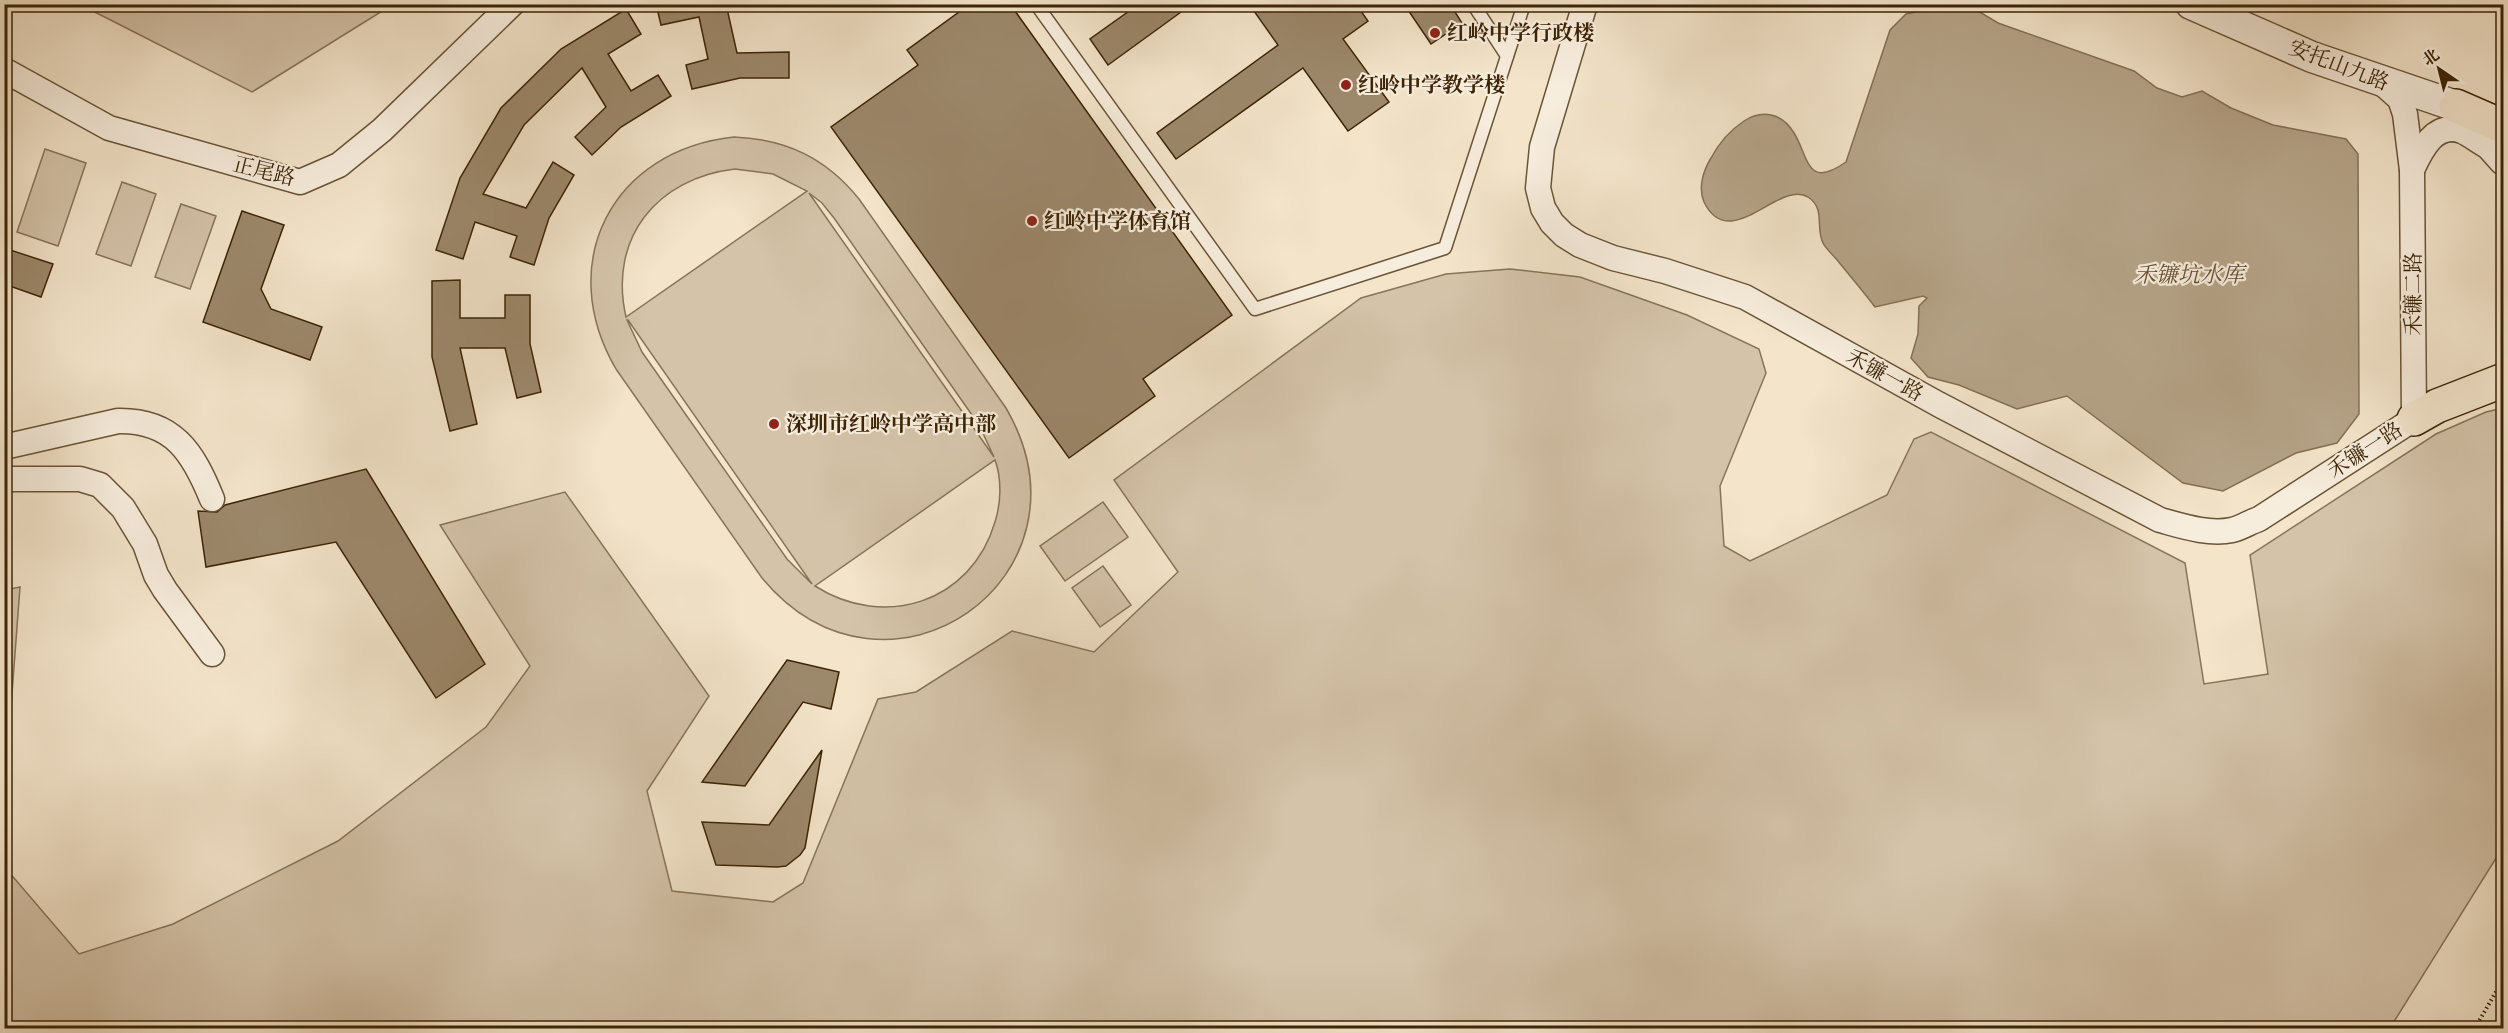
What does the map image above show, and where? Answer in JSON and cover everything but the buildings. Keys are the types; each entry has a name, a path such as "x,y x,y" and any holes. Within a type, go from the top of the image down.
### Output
{"main road":[{"path":"2456,106 2501,146"},
{"path":"2414,419 2466,394 2504,380"}],"street":[{"name":"正尾路","path":"4,70 109,128 300,182 339,165 382,130 512,4"},
{"name":"禾镰一路","path":"1585,4 1542,147 1538,188 1543,208 1552,223 1564,235 1581,245 1613,258 1745,297 1969,421 2160,520 2185,527 2231,530 2259,519 2414,419"},
{"name":"安托山九路","path":"2192,4 2312,57 2456,106"},
{"name":"禾镰二路","path":"2381,82 2400,99 2403,107 2412,170 2414,419"},
{"name":"禾镰二路","path":"2412,170 2427,141 2437,132 2462,131 2501,146"},
{"path":"4,447 118,421 136,420 167,431 179,441 206,483 212,499"},
{"path":"4,479 80,479 100,484 123,508 145,544 156,575 165,590 212,654"}],"lane":[{"path":"1036,4 1255,309 1445,248 1524,4"},
{"path":"1473,4 1508,56"}],"path":[{"path":"2475,1029 2504,978"}],"shaded area":[{"path":"81,5 392,5 252,92"},
{"path":"734,137 771,142 804,153 833,172 859,199 1006,408 1029,470 1027,527 1005,576 968,613 920,635 867,638 812,621 762,578 616,369 598,329 591,290 594,252 606,218 627,188 655,164 691,146","holes":["735,169 773,174 807,191 626,317 622,288 624,262 632,238 644,217 661,199 683,185 707,175","809,193 822,203 834,218 979,425 994,457","627,320 812,584 787,559 642,352","995,460 1000,491 995,522 983,550 966,572 946,589 922,601 896,606 869,606 842,599 815,586"]},
{"path":"45,149 86,163 58,246 17,232"},
{"path":"122,182 156,194 131,266 96,254"},
{"path":"181,204 216,216 190,289 155,277"},
{"path":"1510,269 1580,277 1687,315 1759,349 1766,373 1720,486 1724,546 1750,561 1887,495 1914,439 1931,432 2185,563 2204,684 2268,674 2250,555 2436,434 2486,412 2503,408 2503,847 2390,1028 5,1028 5,590 20,587 9,734 8,871 79,954 173,924 338,841 486,727 530,666 440,525 565,492 709,696 647,791 672,891 773,902 803,883 878,699 916,692 1012,631 1094,652 1178,572 1114,480 1361,298 1446,274"},
{"path":"1103,502 1128,537 1065,581 1040,546"},
{"path":"1103,566 1131,605 1100,627 1072,588"}],"water":[{"name":"禾镰坑水库","path":"1949,5 1968,5 1998,23 2134,71 2157,88 2182,97 2202,91 2231,108 2273,125 2346,139 2358,154 2359,414 2337,443 2296,453 2223,491 2183,483 2067,396 2017,409 1959,385 1928,377 1911,358 1918,334 1919,306 1927,298 1923,296 1875,307 1824,245 1817,207 1808,197 1796,194 1783,198 1741,219 1727,221 1715,216 1702,197 1702,180 1714,153 1734,129 1744,121 1758,115 1778,117 1794,133 1811,167 1823,173 1833,170 1846,162 1890,30 1906,14"}],"place":[{"name":"红岭中学行政楼","path":"1435,33"},
{"name":"红岭中学教学楼","path":"1346,85"},
{"name":"红岭中学体育馆","path":"1032,221"},
{"name":"深圳市红岭中学高中部","path":"774,424"}]}
